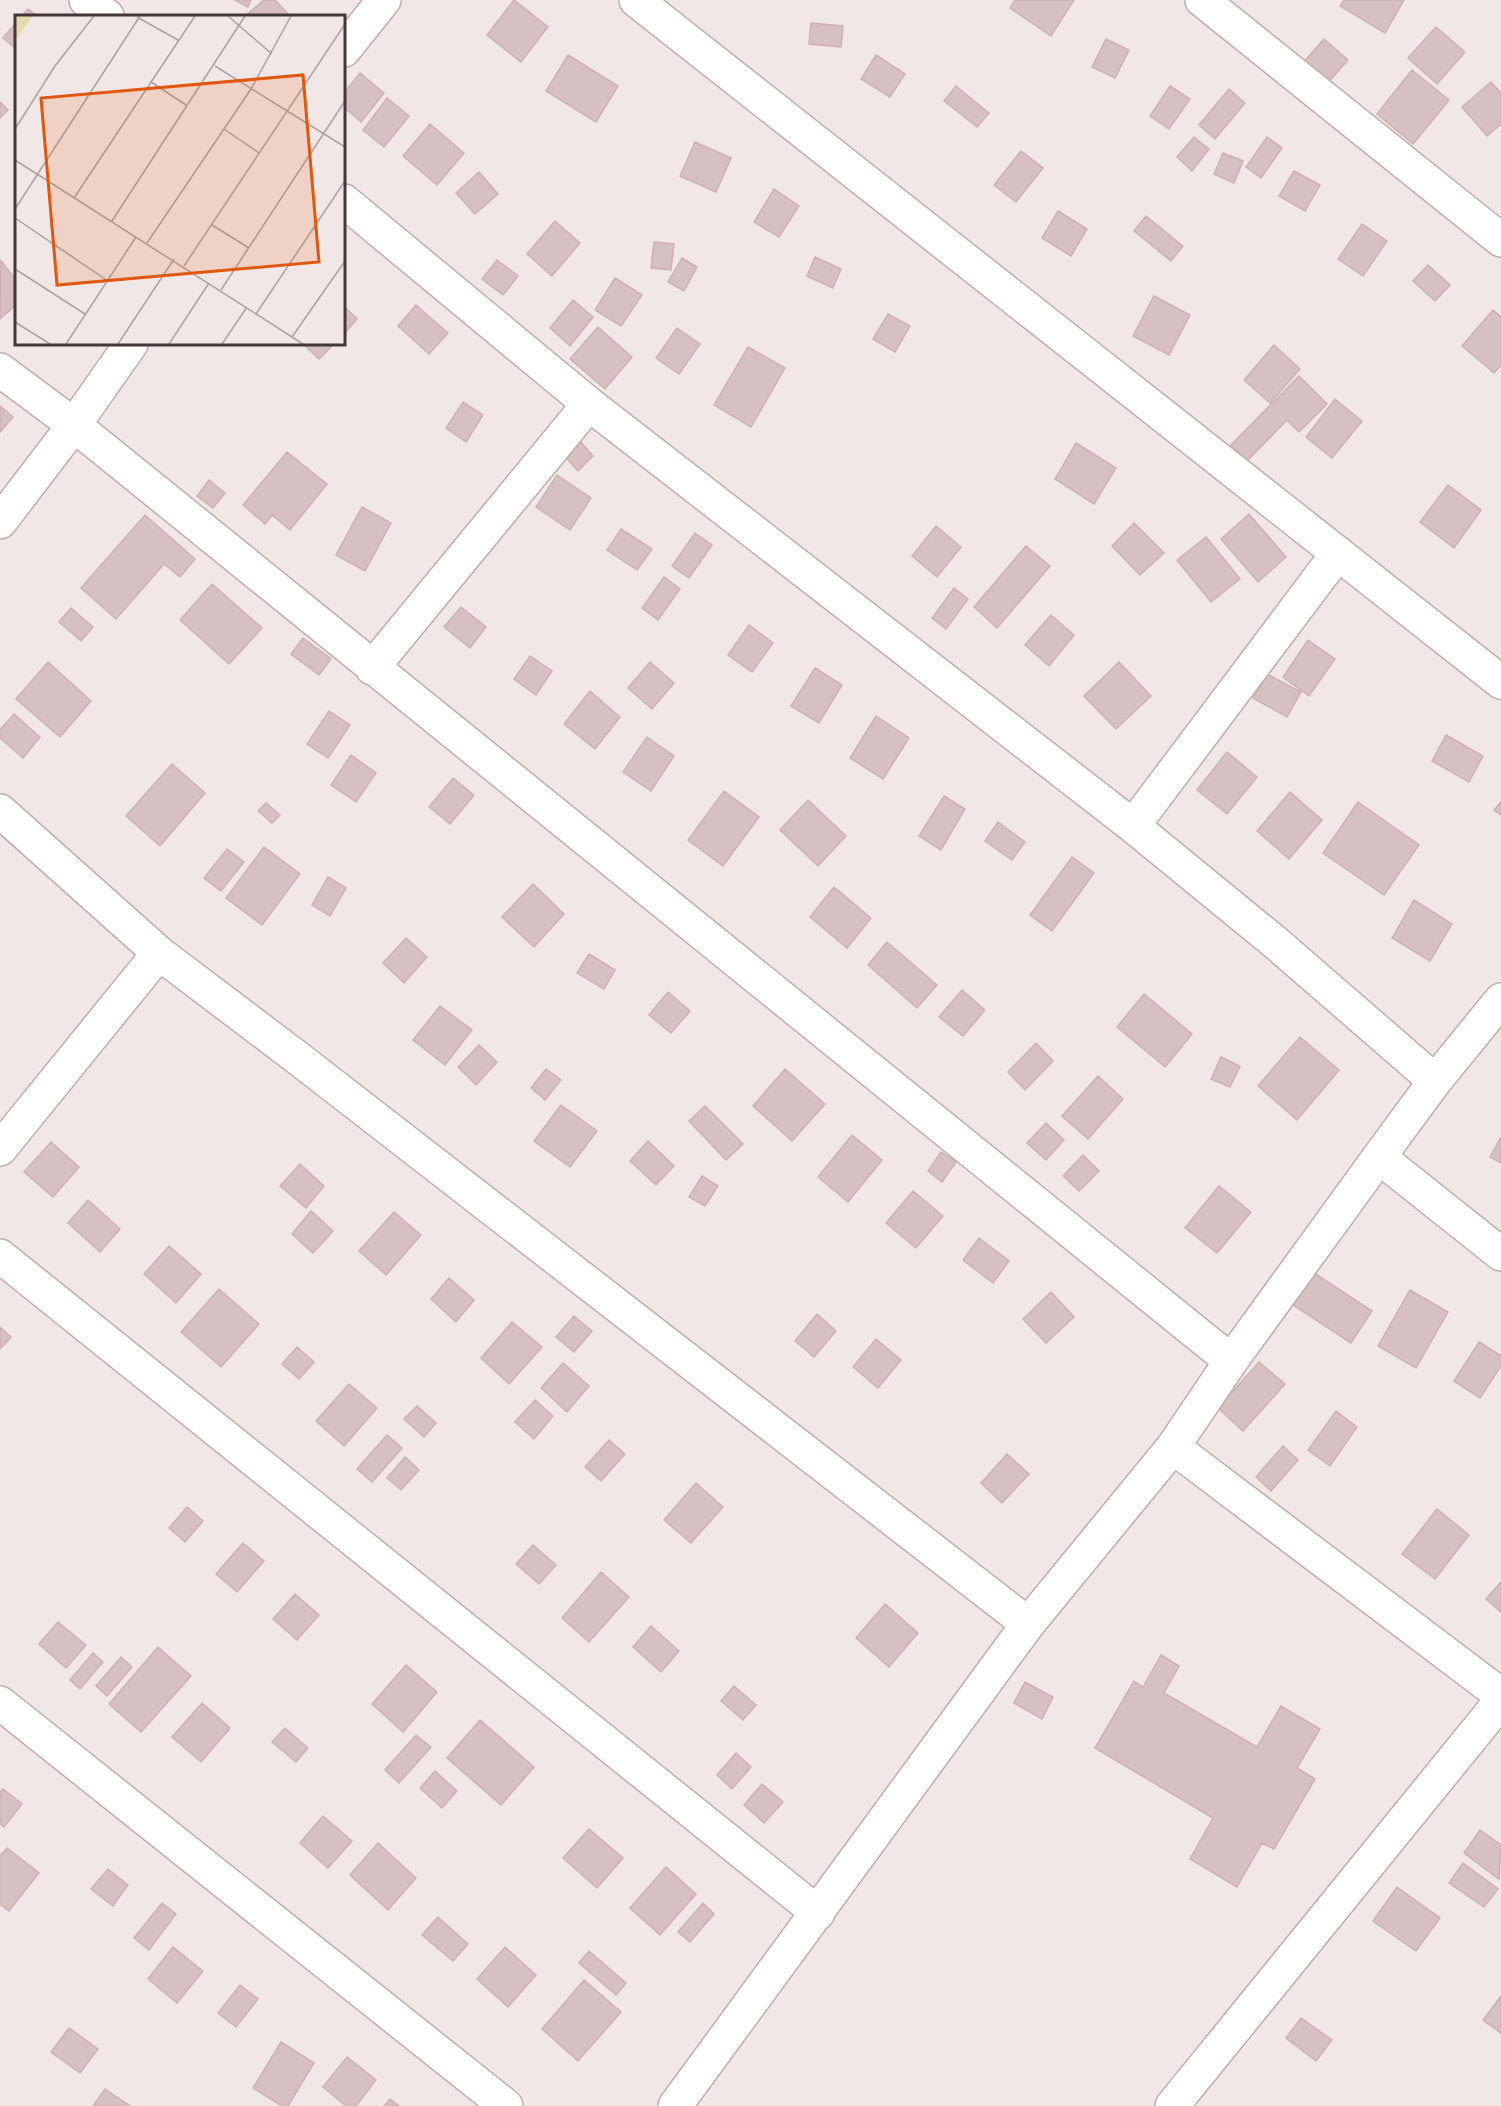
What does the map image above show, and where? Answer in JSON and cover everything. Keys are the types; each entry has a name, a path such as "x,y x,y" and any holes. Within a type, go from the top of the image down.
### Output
{"street":[{"path":"86,0 106,15"},
{"path":"345,49 384,0"},
{"path":"636,0 1501,682"},
{"path":"1202,0 1501,240"},
{"path":"345,202 589,404 1132,826 1276,943 1435,1081"},
{"path":"0,522 74,425 130,345"},
{"path":"0,370 74,425 1231,1361"},
{"path":"372,668 589,404"},
{"path":"1132,826 1338,554"},
{"path":"0,811 159,953 1028,1624"},
{"path":"0,1149 159,953"},
{"path":"675,2106 1028,1624 1173,1447 1231,1361 1378,1157 1435,1081 1501,1000"},
{"path":"1378,1157 1501,1254"},
{"path":"0,1256 818,1913"},
{"path":"1173,1447 1501,1695"},
{"path":"1172,2106 1501,1701"},
{"path":"0,1703 506,2106"}],"building":[{"path":"235,0 251,0 248,7"},
{"path":"264,0 275,0 289,15 246,15"},
{"path":"514,0 548,27 521,62 487,35"},
{"path":"1015,0 1074,0 1051,36 1010,8"},
{"path":"1344,0 1404,0 1385,33 1340,6"},
{"path":"28,9 37,15 23,15"},
{"path":"811,23 843,26 841,47 809,44"},
{"path":"15,24 15,48 3,38"},
{"path":"1436,27 1465,52 1437,84 1408,58"},
{"path":"1106,39 1129,50 1115,78 1092,67"},
{"path":"1324,39 1348,60 1326,85 1302,64"},
{"path":"568,55 618,86 596,122 546,91"},
{"path":"876,55 905,74 890,97 861,79"},
{"path":"1412,70 1449,100 1413,144 1377,114"},
{"path":"360,73 384,93 361,122 345,108 345,92"},
{"path":"1491,82 1501,93 1501,124 1487,136 1462,107"},
{"path":"956,86 989,113 977,127 944,101"},
{"path":"1170,86 1190,99 1169,129 1150,116"},
{"path":"1229,89 1245,103 1215,139 1199,125"},
{"path":"387,98 409,116 384,147 363,130"},
{"path":"0,102 8,110 0,118"},
{"path":"430,124 464,153 437,185 403,156"},
{"path":"1194,137 1209,149 1192,171 1177,157"},
{"path":"1267,137 1282,148 1261,178 1246,167"},
{"path":"695,142 731,158 716,192 680,176"},
{"path":"1021,151 1043,168 1016,202 994,185"},
{"path":"1223,153 1243,161 1234,183 1214,174"},
{"path":"1294,171 1320,185 1305,211 1279,196"},
{"path":"479,172 498,194 475,214 456,193"},
{"path":"774,189 799,206 779,237 754,222"},
{"path":"1058,211 1087,229 1071,256 1042,238"},
{"path":"1146,216 1183,246 1171,261 1134,231"},
{"path":"555,221 580,243 552,276 527,254"},
{"path":"1362,224 1387,241 1363,276 1338,259"},
{"path":"654,242 674,244 671,270 651,268"},
{"path":"815,257 841,269 833,288 807,276"},
{"path":"682,258 697,267 684,291 668,282"},
{"path":"497,260 518,276 503,295 482,279"},
{"path":"1,261 15,279 15,306 0,319"},
{"path":"1428,265 1450,285 1435,301 1413,281"},
{"path":"615,278 642,295 621,326 595,310"},
{"path":"1154,296 1190,315 1169,355 1133,336"},
{"path":"573,300 593,317 570,346 550,328"},
{"path":"416,305 448,333 429,354 398,326"},
{"path":"345,307 357,319 345,333"},
{"path":"1493,310 1501,317 1501,365 1494,373 1462,346"},
{"path":"888,314 910,326 895,352 873,339"},
{"path":"598,327 632,357 605,389 570,359"},
{"path":"677,328 700,344 679,374 656,358"},
{"path":"304,345 333,345 319,359"},
{"path":"1274,345 1300,369 1270,403 1244,380"},
{"path":"748,347 785,368 751,427 714,405"},
{"path":"1299,376 1327,404 1299,432 1287,420 1247,461 1231,445"},
{"path":"1335,399 1362,421 1332,458 1306,437"},
{"path":"463,402 483,415 466,442 446,428"},
{"path":"0,406 13,417 0,432"},
{"path":"577,438 593,456 578,471 561,452"},
{"path":"1076,443 1116,468 1094,504 1055,479"},
{"path":"287,452 327,484 290,530 272,515 265,524 243,505"},
{"path":"557,475 591,498 570,530 536,507"},
{"path":"209,480 225,493 213,508 197,496"},
{"path":"1448,485 1481,510 1454,548 1420,522"},
{"path":"362,507 391,523 365,571 336,555"},
{"path":"1249,514 1286,557 1258,582 1221,539"},
{"path":"145,515 195,559 180,577 164,564 116,619 81,588"},
{"path":"1134,523 1164,553 1140,575 1112,546"},
{"path":"936,526 961,547 937,577 912,556"},
{"path":"621,529 652,549 637,570 607,550"},
{"path":"695,533 712,545 689,578 672,566"},
{"path":"1206,537 1240,579 1211,602 1177,560"},
{"path":"1026,546 1050,566 997,628 974,607"},
{"path":"664,577 680,589 658,620 642,608"},
{"path":"212,584 262,628 229,664 180,620"},
{"path":"954,588 968,599 946,629 932,618"},
{"path":"461,607 486,627 470,648 444,627"},
{"path":"71,608 93,627 81,641 59,622"},
{"path":"1051,615 1074,635 1049,666 1025,645"},
{"path":"749,625 773,643 752,672 728,655"},
{"path":"303,638 331,659 319,675 291,654"},
{"path":"1308,640 1335,659 1309,696 1283,677"},
{"path":"530,656 552,671 536,695 514,679"},
{"path":"48,662 91,701 60,737 16,699"},
{"path":"650,662 674,683 652,709 628,688"},
{"path":"1119,662 1151,696 1116,729 1084,696"},
{"path":"815,668 842,685 819,723 791,706"},
{"path":"1267,674 1301,692 1287,717 1253,698"},
{"path":"590,691 620,717 595,749 564,724"},
{"path":"329,711 350,725 328,758 307,744"},
{"path":"14,714 40,737 23,758 0,738 0,730"},
{"path":"876,716 909,738 883,779 850,758"},
{"path":"1446,735 1483,756 1469,782 1432,761"},
{"path":"647,737 674,756 651,791 623,772"},
{"path":"1227,752 1257,777 1227,814 1197,790"},
{"path":"351,755 376,773 356,802 331,785"},
{"path":"172,764 205,793 160,846 126,816"},
{"path":"453,778 474,795 450,824 429,807"},
{"path":"724,791 759,817 723,866 688,840"},
{"path":"1290,792 1322,820 1289,859 1257,831"},
{"path":"944,796 965,809 941,850 919,836"},
{"path":"808,800 846,836 818,866 780,830"},
{"path":"1358,802 1419,845 1384,895 1323,853"},
{"path":"1501,802 1501,815 1494,810"},
{"path":"266,803 280,815 272,823 258,811"},
{"path":"998,822 1025,842 1012,860 985,841"},
{"path":"264,847 300,874 262,925 226,898"},
{"path":"227,849 244,862 221,891 204,878"},
{"path":"1072,857 1094,873 1052,931 1030,915"},
{"path":"328,877 346,888 330,916 312,905"},
{"path":"533,884 564,914 534,947 502,917"},
{"path":"834,887 871,918 847,948 810,917"},
{"path":"1414,900 1452,924 1430,961 1392,938"},
{"path":"406,938 427,957 404,983 383,963"},
{"path":"887,942 937,985 917,1008 868,965"},
{"path":"589,954 615,970 604,989 577,973"},
{"path":"962,990 985,1010 963,1036 939,1017"},
{"path":"668,992 690,1011 671,1033 649,1015"},
{"path":"1144,994 1192,1034 1165,1067 1117,1027"},
{"path":"440,1006 472,1030 445,1065 413,1040"},
{"path":"1300,1037 1339,1070 1297,1120 1258,1086"},
{"path":"1036,1043 1053,1061 1025,1090 1008,1072"},
{"path":"479,1045 497,1062 476,1085 458,1067"},
{"path":"1221,1057 1240,1066 1230,1087 1211,1079"},
{"path":"546,1069 561,1080 545,1100 531,1088"},
{"path":"785,1069 825,1104 792,1141 753,1106"},
{"path":"1098,1076 1123,1099 1088,1139 1062,1116"},
{"path":"561,1105 597,1131 570,1167 534,1141"},
{"path":"705,1106 743,1144 726,1160 689,1121"},
{"path":"1046,1123 1064,1140 1046,1160 1027,1143"},
{"path":"852,1135 882,1160 848,1202 818,1177"},
{"path":"1501,1137 1501,1163 1490,1157"},
{"path":"648,1141 674,1166 656,1185 630,1161"},
{"path":"51,1142 79,1167 53,1197 24,1172"},
{"path":"941,1152 956,1162 942,1182 928,1171"},
{"path":"1083,1155 1099,1171 1079,1191 1063,1176"},
{"path":"300,1164 324,1186 306,1208 280,1186"},
{"path":"702,1176 718,1186 705,1206 689,1197"},
{"path":"1219,1186 1251,1212 1217,1253 1185,1228"},
{"path":"913,1191 943,1216 916,1248 886,1223"},
{"path":"88,1200 120,1229 100,1252 68,1223"},
{"path":"311,1211 333,1231 313,1253 292,1234"},
{"path":"394,1212 421,1235 386,1275 359,1251"},
{"path":"979,1238 1009,1261 993,1283 963,1260"},
{"path":"169,1246 201,1274 176,1303 144,1274"},
{"path":"1311,1271 1372,1311 1351,1343 1290,1303"},
{"path":"449,1278 474,1300 456,1322 431,1299"},
{"path":"219,1289 259,1324 221,1367 181,1332"},
{"path":"1410,1290 1448,1312 1416,1368 1378,1346"},
{"path":"1051,1292 1074,1317 1046,1343 1023,1319"},
{"path":"817,1314 836,1331 814,1357 795,1341"},
{"path":"574,1316 592,1331 574,1352 556,1337"},
{"path":"512,1322 542,1347 509,1384 481,1358"},
{"path":"0,1327 11,1337 0,1349"},
{"path":"876,1339 901,1360 878,1388 853,1367"},
{"path":"1479,1342 1501,1356 1501,1366 1480,1398 1454,1381"},
{"path":"297,1347 314,1362 299,1379 282,1364"},
{"path":"1259,1362 1285,1384 1243,1431 1218,1408"},
{"path":"563,1363 589,1386 567,1412 541,1388"},
{"path":"349,1384 377,1408 344,1446 316,1421"},
{"path":"535,1400 553,1416 534,1439 515,1422"},
{"path":"417,1406 436,1423 424,1437 404,1419"},
{"path":"1336,1411 1357,1427 1330,1466 1308,1450"},
{"path":"387,1435 402,1448 372,1482 357,1469"},
{"path":"609,1440 625,1454 601,1481 585,1467"},
{"path":"1283,1446 1298,1460 1271,1491 1256,1477"},
{"path":"1007,1454 1029,1474 1002,1503 981,1483"},
{"path":"405,1457 419,1470 401,1490 387,1478"},
{"path":"696,1483 723,1507 691,1543 664,1520"},
{"path":"187,1507 203,1521 185,1542 169,1528"},
{"path":"1437,1509 1469,1535 1435,1579 1402,1554"},
{"path":"243,1543 264,1561 237,1592 216,1574"},
{"path":"533,1545 556,1565 539,1584 516,1564"},
{"path":"601,1572 629,1597 589,1642 562,1618"},
{"path":"1501,1582 1501,1612 1486,1599"},
{"path":"295,1594 319,1615 297,1640 273,1619"},
{"path":"885,1604 918,1633 889,1667 856,1638"},
{"path":"58,1622 86,1645 66,1668 39,1644"},
{"path":"651,1626 679,1651 661,1672 633,1647"},
{"path":"158,1647 191,1676 141,1732 109,1704"},
{"path":"93,1653 103,1662 80,1689 70,1680"},
{"path":"1161,1655 1179,1666 1164,1693 1257,1747 1281,1706 1320,1729 1297,1768 1315,1779 1274,1849 1262,1843 1237,1887 1190,1859 1213,1818 1095,1748 1134,1681 1143,1687"},
{"path":"121,1657 132,1667 107,1696 96,1686"},
{"path":"406,1665 437,1692 403,1732 372,1704"},
{"path":"1025,1682 1053,1697 1042,1719 1014,1703"},
{"path":"734,1686 756,1705 743,1720 721,1701"},
{"path":"202,1703 230,1728 201,1762 172,1737"},
{"path":"480,1720 534,1767 501,1805 447,1758"},
{"path":"285,1728 308,1748 296,1762 272,1742"},
{"path":"416,1735 431,1747 399,1783 385,1770"},
{"path":"736,1753 751,1767 732,1789 717,1775"},
{"path":"435,1771 457,1791 442,1808 420,1788"},
{"path":"762,1784 783,1802 764,1823 744,1805"},
{"path":"3,1789 22,1804 4,1827 0,1824 0,1792"},
{"path":"323,1816 352,1841 328,1868 300,1843"},
{"path":"589,1829 623,1858 597,1888 563,1858"},
{"path":"1480,1830 1501,1845 1499,1879 1464,1853"},
{"path":"378,1843 416,1878 388,1910 350,1875"},
{"path":"7,1848 39,1873 9,1911 0,1904 0,1856"},
{"path":"1463,1863 1498,1889 1484,1907 1449,1883"},
{"path":"666,1867 696,1894 660,1935 630,1908"},
{"path":"108,1869 128,1885 113,1906 91,1889"},
{"path":"1397,1887 1440,1918 1416,1951 1373,1921"},
{"path":"162,1903 176,1914 149,1950 134,1938"},
{"path":"703,1903 714,1914 690,1942 678,1932"},
{"path":"438,1917 468,1944 453,1961 422,1935"},
{"path":"173,1947 203,1971 177,2003 148,1979"},
{"path":"505,1947 536,1975 508,2007 477,1979"},
{"path":"589,1951 626,1983 616,1995 579,1963"},
{"path":"584,1980 621,2012 578,2061 542,2029"},
{"path":"240,1985 258,1999 236,2027 218,2013"},
{"path":"1501,1996 1501,2033 1483,2020"},
{"path":"1301,2018 1332,2040 1316,2061 1286,2038"},
{"path":"69,2028 98,2049 80,2073 51,2052"},
{"path":"281,2042 314,2063 288,2106 282,2106 253,2088"},
{"path":"347,2057 376,2080 356,2106 346,2106 323,2087"},
{"path":"105,2089 130,2106 93,2106"},
{"path":"390,2099 399,2106 384,2106"}]}
